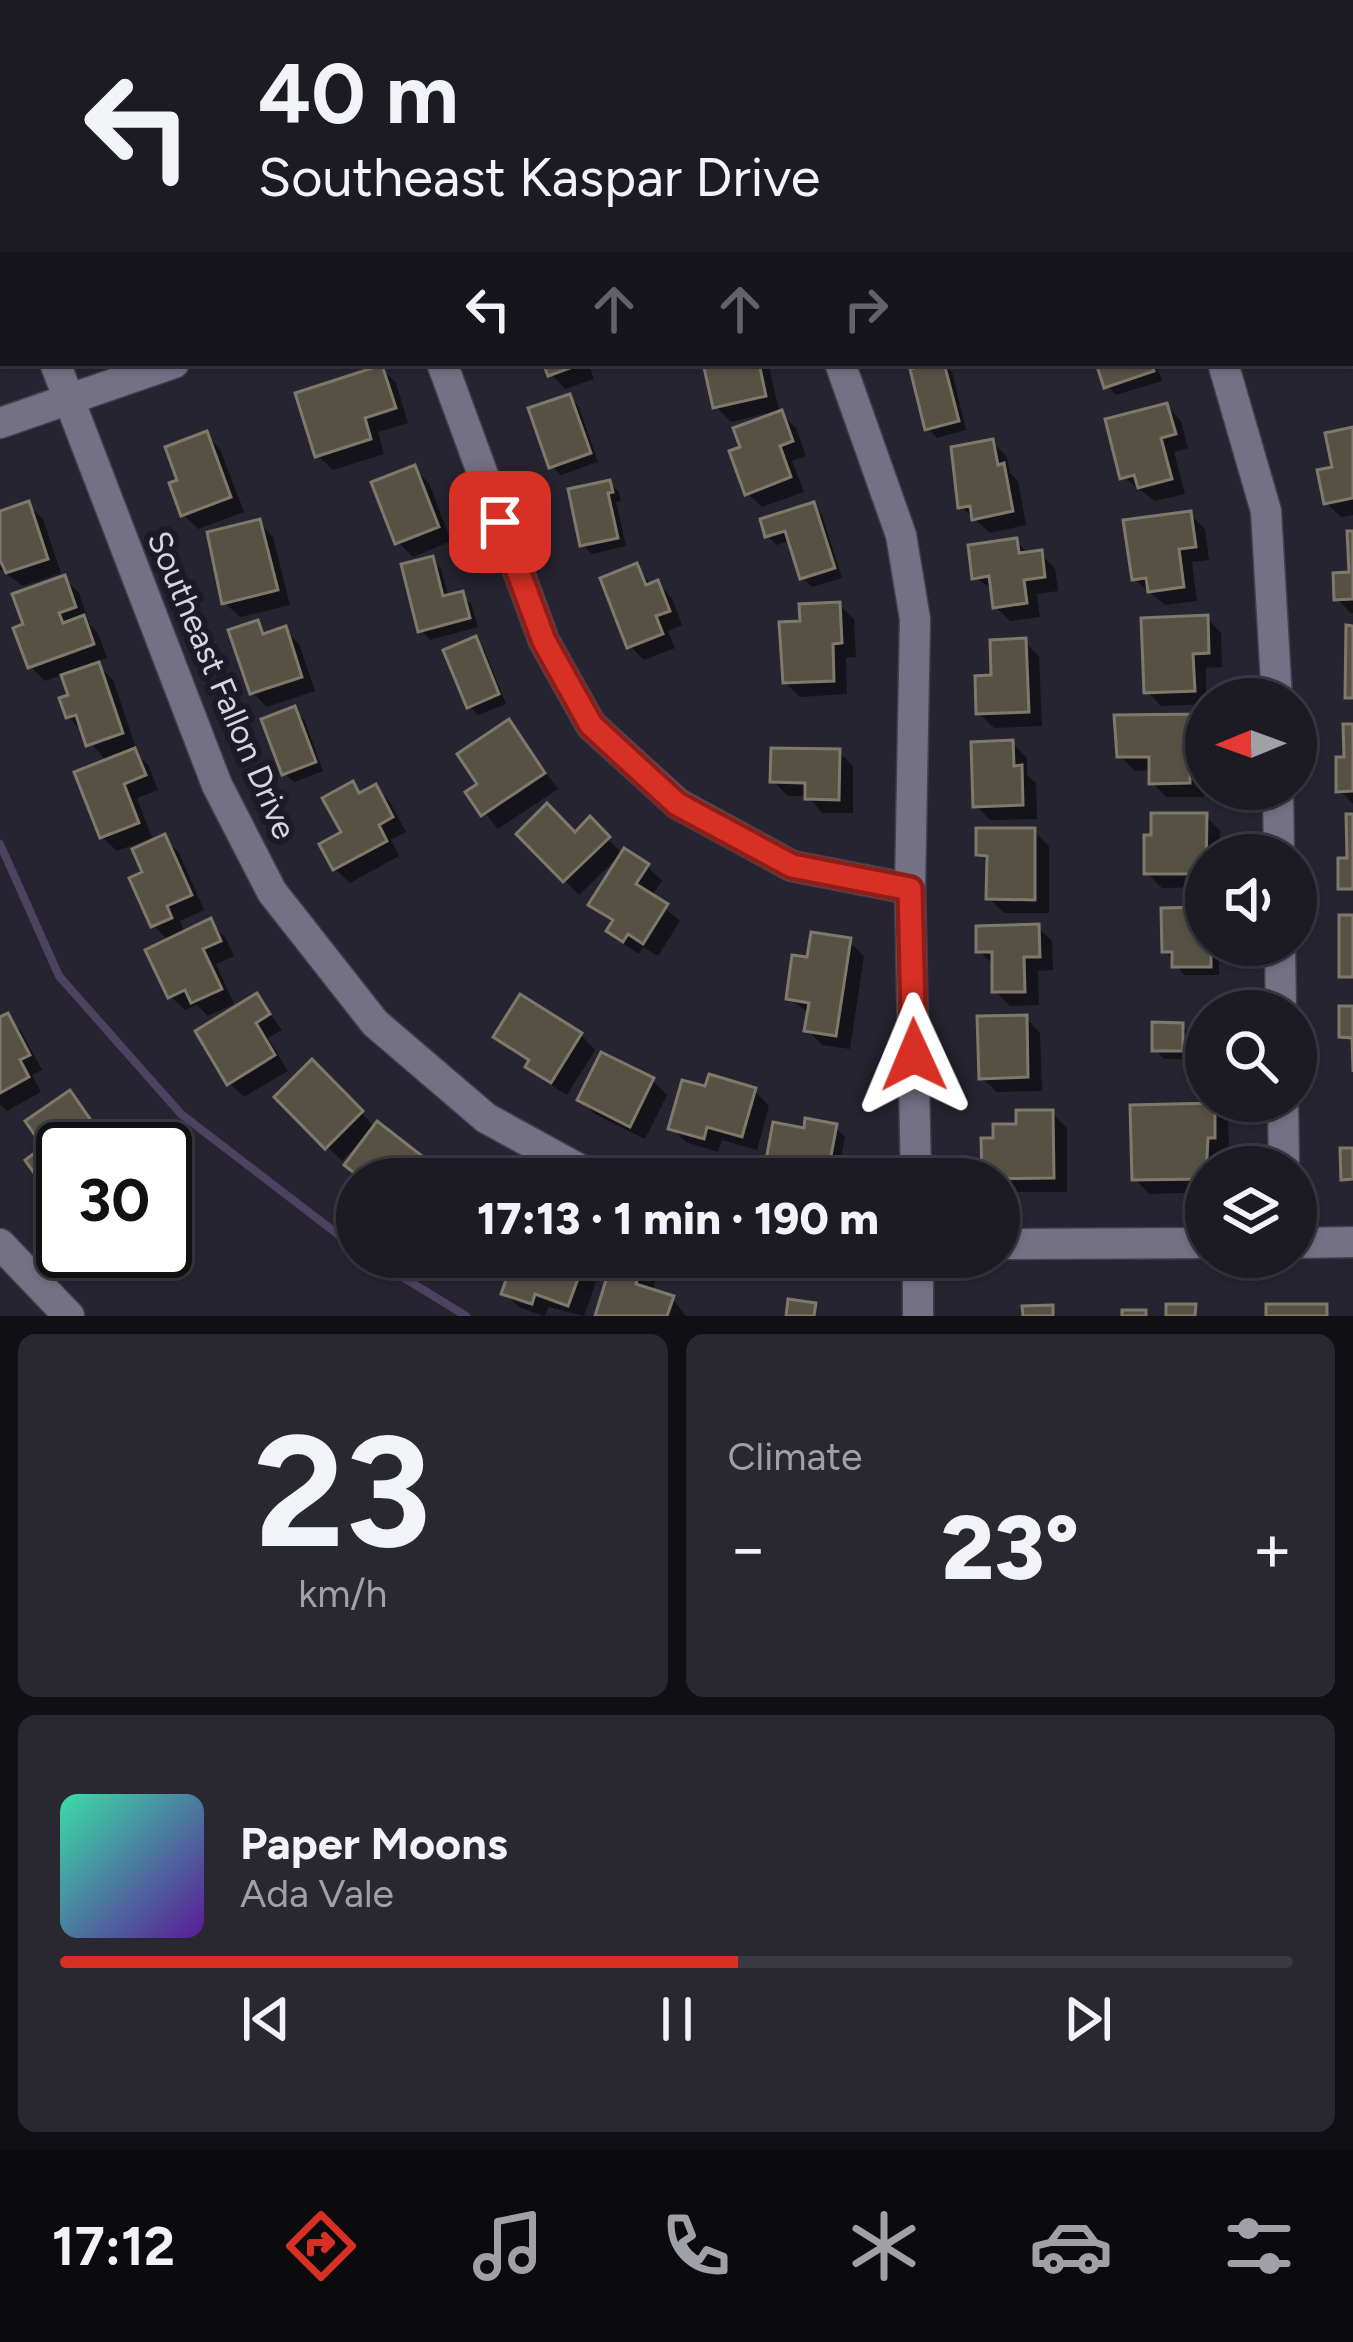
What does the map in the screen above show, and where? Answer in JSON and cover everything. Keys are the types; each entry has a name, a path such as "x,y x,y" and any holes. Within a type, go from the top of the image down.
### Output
{"street":[{"name":"Southeast Fallon Drive","path":"56,366 218,785 272,892 375,1023 486,1118 559,1158"},
{"path":"0,423 166,366"},
{"path":"443,366 544,641 591,725 677,804 792,866 910,889"},
{"path":"841,366 901,535 915,619 910,889 916,1158"},
{"path":"1224,366 1266,512 1275,678"},
{"path":"1317,1243 1353,1242"},
{"path":"0,1244 69,1316"},
{"path":"1020,1244 1185,1244"},
{"path":"918,1278 918,1316"}],"building":[{"path":"382,366 396,408 365,418 371,439 315,457 295,393"},
{"path":"544,366 576,366 548,376"},
{"path":"704,366 760,366 766,396 713,408"},
{"path":"945,366 959,421 925,430 910,369"},
{"path":"1097,366 1153,366 1154,371 1104,388"},
{"path":"570,394 591,453 549,468 528,408"},
{"path":"1167,403 1176,434 1161,438 1172,479 1138,488 1134,475 1120,479 1105,419"},
{"path":"782,410 793,441 780,446 791,477 745,495 729,451 740,447 733,428"},
{"path":"1353,427 1353,498 1324,504 1317,470 1332,467 1325,433"},
{"path":"207,431 231,497 181,516 169,483 177,480 165,447"},
{"path":"993,439 998,465 1004,463 1013,511 972,520 970,506 958,508 951,447"},
{"path":"415,465 439,527 395,544 371,482"},
{"path":"610,480 613,492 608,493 618,538 580,546 568,489"},
{"path":"29,501 48,559 6,573 0,560 0,511"},
{"path":"814,502 835,568 800,579 785,531 765,537 760,519"},
{"path":"1191,511 1196,547 1179,549 1184,587 1148,592 1146,578 1132,580 1123,520"},
{"path":"260,519 278,590 222,604 207,532"},
{"path":"1347,531 1353,531 1353,599 1334,600 1333,573 1349,572"},
{"path":"1017,538 1019,553 1042,550 1045,577 1024,580 1027,603 993,608 989,576 972,579 968,545"},
{"path":"433,556 443,596 463,591 470,618 418,632 401,564"},
{"path":"637,563 646,585 658,580 670,611 656,616 663,634 627,648 600,578"},
{"path":"65,575 76,607 59,613 63,623 84,615 94,644 28,668 13,628 23,624 12,594"},
{"path":"840,602 842,643 833,644 834,681 783,683 779,622 800,621 799,604"},
{"path":"1208,615 1209,653 1193,654 1194,678 1185,678 1185,691 1144,693 1141,618"},
{"path":"258,620 263,634 286,626 302,677 250,694 228,630"},
{"path":"1346,625 1353,626 1353,698 1345,698"},
{"path":"476,636 499,694 467,708 443,650"},
{"path":"1026,638 1029,712 976,714 975,676 991,675 990,640"},
{"path":"99,662 123,733 86,746 76,715 66,718 59,698 68,695 61,675"},
{"path":"295,706 316,762 282,775 261,719"},
{"path":"1185,714 1185,783 1149,784 1149,757 1117,757 1114,715"},
{"path":"509,719 545,773 481,816 465,792 477,784 457,754"},
{"path":"1343,724 1353,724 1353,791 1336,792 1336,757 1344,757"},
{"path":"1013,740 1014,766 1022,765 1023,805 973,807 971,742"},
{"path":"135,748 146,775 124,784 139,823 100,838 74,772"},
{"path":"771,748 840,749 839,800 805,799 805,783 770,782"},
{"path":"353,781 359,793 376,784 393,817 379,825 387,841 333,870 319,844 341,832 322,798"},
{"path":"547,803 575,832 590,816 610,837 563,882 516,834"},
{"path":"1151,813 1207,813 1207,834 1185,834 1185,874 1144,874 1144,835 1151,835"},
{"path":"1346,814 1353,814 1353,889 1338,889 1338,858 1347,858"},
{"path":"976,828 1035,828 1035,900 986,899 987,856 976,855"},
{"path":"165,834 192,895 167,906 172,918 151,927 129,878 142,872 132,849"},
{"path":"624,848 649,864 636,884 668,904 643,944 628,934 623,942 606,931 613,920 588,905"},
{"path":"1185,907 1185,966 1211,967 1172,967 1172,952 1162,952 1161,908"},
{"path":"1339,915 1353,915 1353,977 1339,977"},
{"path":"211,918 221,941 203,949 222,989 191,1003 185,990 168,998 145,950"},
{"path":"1039,924 1040,957 1024,957 1025,992 992,992 992,952 976,952 976,926"},
{"path":"811,932 851,938 836,1036 804,1031 809,1003 786,999 792,955 807,957"},
{"path":"257,993 270,1014 256,1023 275,1055 227,1085 195,1031"},
{"path":"520,994 582,1033 551,1083 525,1067 529,1060 493,1037"},
{"path":"1339,1006 1353,1006 1353,1072 1352,1038 1339,1037"},
{"path":"8,1013 30,1055 20,1060 29,1077 0,1093 0,1017"},
{"path":"1027,1015 1028,1077 979,1079 977,1016"},
{"path":"1152,1022 1183,1023 1183,1051 1152,1051"},
{"path":"601,1052 654,1078 630,1127 577,1100"},
{"path":"312,1059 363,1111 325,1149 274,1097"},
{"path":"709,1074 756,1088 742,1137 707,1127 704,1139 668,1129 682,1080 705,1086"},
{"path":"70,1090 92,1122 36,1122 36,1137 25,1121"},
{"path":"1185,1104 1185,1122 1215,1122 1215,1138 1208,1138 1208,1146 1185,1146 1185,1179 1132,1180 1130,1105"},
{"path":"1016,1110 1053,1110 1054,1178 1020,1178 1020,1158 981,1158 981,1138 993,1138 993,1124 1016,1124"},
{"path":"805,1118 837,1124 831,1158 766,1158 773,1122 804,1128"},
{"path":"377,1121 425,1158 349,1158"},
{"path":"1340,1148 1353,1148 1353,1179 1341,1180"},
{"path":"36,1152 36,1176 25,1160"},
{"path":"507,1278 578,1278 568,1306 535,1294 532,1304 501,1294"},
{"path":"607,1278 638,1278 636,1284 674,1296 667,1316 595,1316"},
{"path":"788,1299 816,1303 814,1316 786,1316"},
{"path":"1166,1304 1196,1304 1195,1316 1166,1316"},
{"path":"1266,1304 1327,1304 1327,1316 1266,1316"},
{"path":"1053,1305 1053,1316 1023,1316 1022,1306"},
{"path":"1122,1310 1146,1310 1146,1316 1122,1316"}],"waterway":[{"path":"0,844 59,976 181,1114 336,1233"},
{"path":"404,1278 466,1316"}],"route":[{"path":"500,522 544,641 591,725 677,804 792,866 910,889 914,1055"}]}
